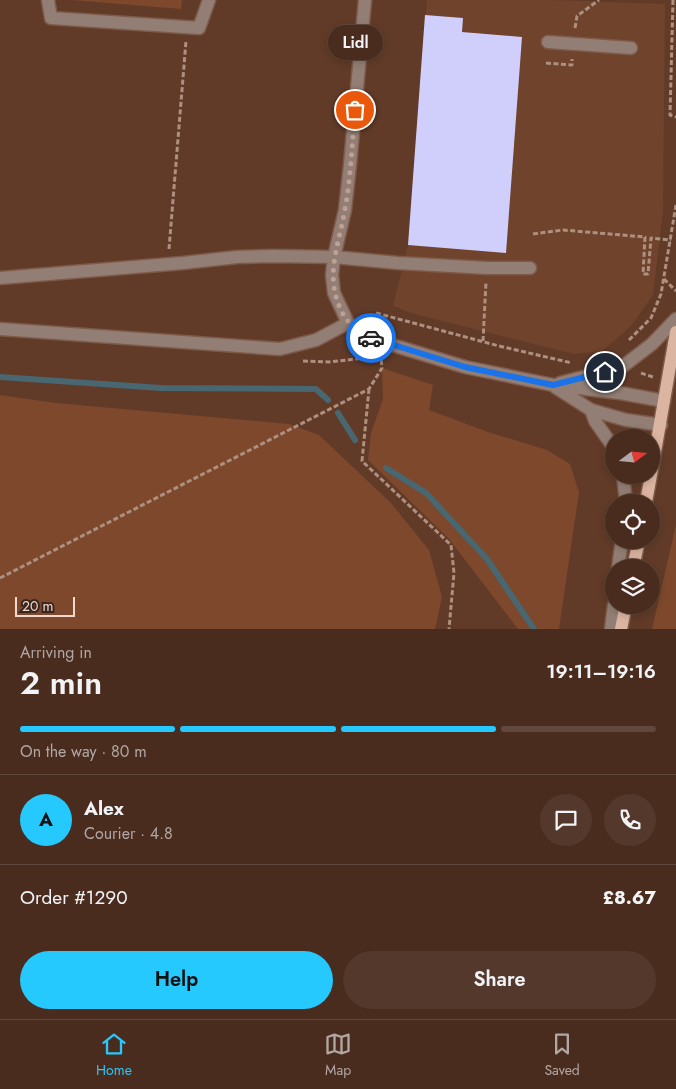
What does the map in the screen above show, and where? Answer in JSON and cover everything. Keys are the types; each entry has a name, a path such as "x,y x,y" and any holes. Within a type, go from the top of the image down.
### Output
{"main road":[{"path":"660,431 676,332"},
{"path":"621,629 624,614"}],"street":[{"path":"48,0 51,18 199,28 209,0"},
{"path":"365,0 345,210 334,257 332,275 334,293 348,322 366,336 465,367 553,385 664,401"},
{"path":"548,42 631,48"},
{"path":"0,278 237,257 274,256 334,257 487,268 530,268"},
{"path":"553,385 622,367 652,344 676,319"},
{"path":"0,329 280,349 316,340 348,322"},
{"path":"553,385 591,410 626,420 661,426"},
{"path":"591,410 595,421 605,435"},
{"path":"611,629 613,614"}],"path":[{"path":"673,0 670,115 676,117"},
{"path":"169,253 186,40"},
{"path":"622,346 651,318 661,294 676,205"},
{"path":"533,234 563,230 645,237 643,274 648,274 651,238 671,240"},
{"path":"483,341 487,268"},
{"path":"664,280 676,291"},
{"path":"376,313 578,364"},
{"path":"381,356 382,368 369,389 362,461 451,545 454,573 448,629"},
{"path":"0,578 369,389"}],"shaded area":[{"path":"71,0 182,0 181,9"},
{"path":"427,0 552,0 665,4 663,211 653,295 631,326 602,351 574,354 411,313 393,306 408,245"},
{"path":"382,368 433,385 429,410 488,432 547,450 570,464 579,492 559,629 518,629 449,539 368,460 371,433 383,399"},
{"path":"0,395 56,403 289,424 319,435 391,503 429,550 442,597 435,629 0,629"},
{"path":"676,525 676,629 652,629 655,614 660,614 660,594"}],"building":[{"path":"425,15 463,18 462,32 522,37 506,253 408,245"}],"waterway":[{"path":"0,377 161,388 316,389 328,400"},
{"path":"338,413 355,440"},
{"path":"386,468 426,493 487,559 534,629"}],"way so far":[{"path":"355,110 345,210 334,257 332,275 334,293 341,311 348,322 371,338"}],"place":[{"name":"Lidl","path":"355,110"}],"route":[{"path":"371,338 465,367 553,385 605,372"}]}
